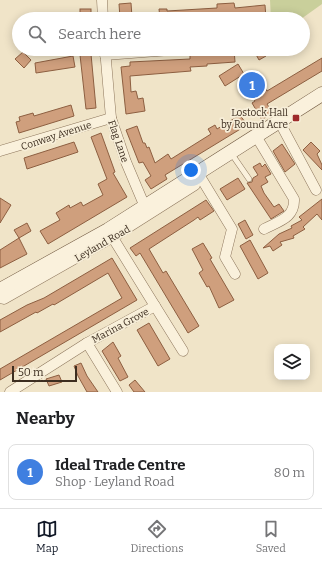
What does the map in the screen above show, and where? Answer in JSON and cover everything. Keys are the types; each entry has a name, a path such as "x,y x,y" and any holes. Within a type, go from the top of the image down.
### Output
{"main road":[{"name":"Leyland Road","path":"0,290 110,233 144,207 322,94"}],"street":[{"path":"102,0 103,12"},
{"name":"Flag Lane","path":"105,56 111,118 126,162 144,207"},
{"name":"Conway Avenue","path":"0,151 111,118"},
{"path":"279,121 316,190"},
{"path":"256,136 294,199 294,208 291,214 264,229"},
{"path":"194,176 232,229 225,257 236,274"},
{"name":"Leyland Road","path":"0,298 4,299 110,233 195,185 194,176"},
{"name":"Marina Grove","path":"10,392 87,343 155,306 110,233"},
{"path":"155,306 182,351"},
{"path":"87,343 117,392"}],"lane":[{"path":"231,152 249,179"}],"green space":[{"path":"270,0 322,0 322,4 310,13 271,12"}],"building":[{"path":"131,3 132,12 120,12 119,4"},
{"path":"234,3 235,8 265,5 266,12 159,12 159,9 167,9 167,11 217,8 217,4"},
{"path":"80,9 91,9 91,12 80,12"},
{"path":"18,56 27,56 31,60 24,68 15,59"},
{"path":"73,56 75,67 36,73 35,63"},
{"path":"80,56 91,56 96,108 86,109"},
{"path":"190,56 235,56 235,62 190,67 191,71 130,76 131,92 136,91 138,99 143,98 145,111 126,114 121,67 130,66 130,62 190,59"},
{"path":"257,56 266,56 259,60"},
{"path":"322,58 322,71 267,104 272,112 262,120 252,103 255,101 252,95 255,94 253,90 263,85 267,91"},
{"path":"238,64 244,74 225,86 219,76"},
{"path":"71,105 74,116 19,133 16,122 20,121 19,117 33,113 34,116"},
{"path":"240,115 247,125 165,175 167,179 151,189 145,180 151,176 143,162 139,163 126,130 137,126 143,143 145,143 147,148 149,147 155,163 168,154 171,159 211,134 208,129 215,125 217,129"},
{"path":"101,133 115,172 113,173 127,197 48,244 40,231 60,220 56,213 69,205 70,208 81,202 83,206 103,195 98,184 107,179 91,137"},
{"path":"74,142 78,152 27,169 24,158"},
{"path":"311,142 320,151 317,154 322,165 322,170 303,150"},
{"path":"282,144 295,164 285,172 273,151"},
{"path":"260,163 262,167 265,164 271,174 265,177 268,182 261,186 264,193 274,207 279,204 284,211 271,219 247,183 252,182 253,178 258,175 253,167"},
{"path":"238,178 245,189 227,200 220,189"},
{"path":"0,198 11,205 0,223"},
{"path":"322,199 322,220 317,214 303,227 305,229 293,236 294,238 280,242 282,245 273,251 270,246 263,248 279,234 292,228 291,226 302,220 299,217"},
{"path":"206,200 214,211 200,220 198,217 149,249 163,273 166,271 199,326 188,333 140,253 136,256 130,248"},
{"path":"245,220 253,235 246,239 238,224"},
{"path":"27,223 31,231 19,238 14,230"},
{"path":"19,238 27,254 0,268 0,250"},
{"path":"250,240 268,273 258,279 240,246"},
{"path":"203,243 212,258 210,259 234,300 219,308 209,286 207,287 199,273 203,270 192,249"},
{"path":"112,258 137,300 0,380 0,369 122,298 108,273 54,305 53,304 37,313 36,312 0,332 0,320 27,305 44,298"},
{"path":"149,323 170,359 158,366 137,330"},
{"path":"113,342 121,356 118,358 128,377 120,381 102,351"},
{"path":"81,363 87,376 98,392 87,392 74,366"},
{"path":"59,375 62,382 49,386 46,379"},
{"path":"135,380 145,392 134,392 129,385"}],"place":[{"name":"Ideal Trade Centre","path":"252,85"},
{"name":"Lostock Hall by Round Acre","path":"296,118"}]}
